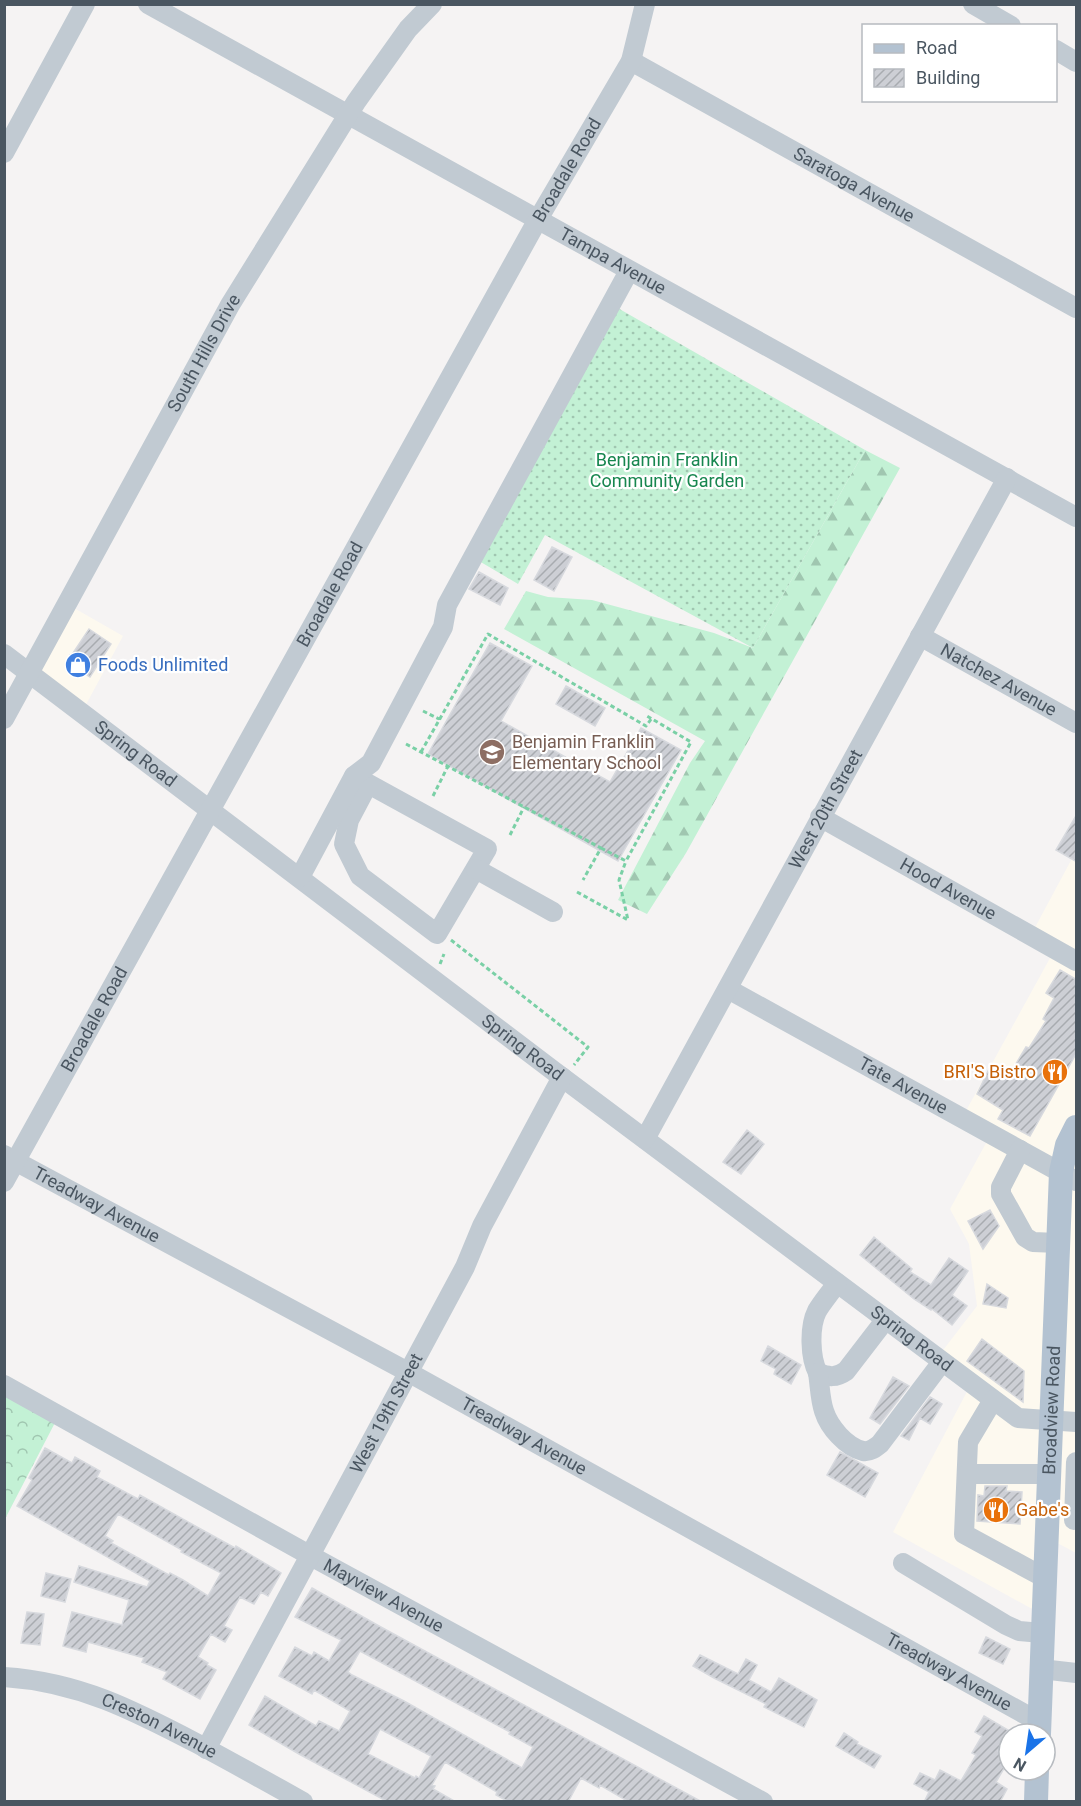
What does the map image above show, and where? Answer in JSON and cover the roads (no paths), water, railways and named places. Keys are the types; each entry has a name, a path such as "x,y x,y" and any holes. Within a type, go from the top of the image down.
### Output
{"main road":[{"name":"Broadview Road","path":"1039,1722 1058,1243 1069,1177 1067,1145 1077,1127"},
{"path":"1036,1802 1037,1782"}],"street":[{"path":"4,153 85,4"},
{"name":"Tampa Avenue","path":"148,4 537,221 1077,517"},
{"name":"South Hills Drive","path":"4,719 230,305 348,116 408,29 432,4"},
{"name":"Broadale Road","path":"4,1182 10,1158 211,809 537,221 631,61 645,4"},
{"path":"973,4 1008,24"},
{"path":"1057,51 1077,62"},
{"name":"Saratoga Avenue","path":"631,61 1077,308"},
{"path":"300,877 371,763 443,627 447,605 629,271"},
{"name":"West 20th Street","path":"645,1139 1007,478"},
{"name":"Natchez Avenue","path":"920,636 1077,723"},
{"name":"Spring Road","path":"4,654 300,877 568,1071 645,1139 1018,1418 1077,1422"},
{"path":"361,780 487,849 437,934 360,876 344,844 361,780"},
{"name":"Hood Avenue","path":"820,817 1077,961"},
{"path":"476,869 553,912"},
{"name":"Tate Avenue","path":"728,989 1069,1177"},
{"name":"West 19th Street","path":"206,1749 465,1267 482,1226 568,1071"},
{"path":"1020,1150 1001,1187 1001,1194 1025,1237 1033,1242 1058,1243"},
{"name":"Treadway Avenue","path":"10,1158 408,1372 1028,1722"},
{"path":"837,1283 816,1313 813,1359 824,1411 831,1426 843,1439 863,1450 872,1450 880,1444 942,1362"},
{"path":"818,1374 827,1377 838,1376 846,1371 886,1319"},
{"name":"Mayview Avenue","path":"4,1385 311,1556 763,1802"},
{"path":"993,1400 968,1442 964,1534 1045,1578"},
{"path":"967,1474 1050,1467 1076,1462 1075,1520 1048,1520"},
{"path":"903,1563 1006,1625 1019,1631 1042,1633"},
{"path":"1041,1670 1077,1673"},
{"name":"Creston Avenue","path":"4,1677 55,1684 95,1694 136,1711 303,1802"}],"place":[{"name":"Foods Unlimited","path":"78,665"},
{"name":"Benjamin Franklin Elementary School","path":"492,752"},
{"name":"BRI'S Bistro","path":"1055,1072"},
{"name":"Gabe's","path":"996,1510"}],"park label":[{"name":"Benjamin Franklin Community Garden","path":"667,470"}]}
